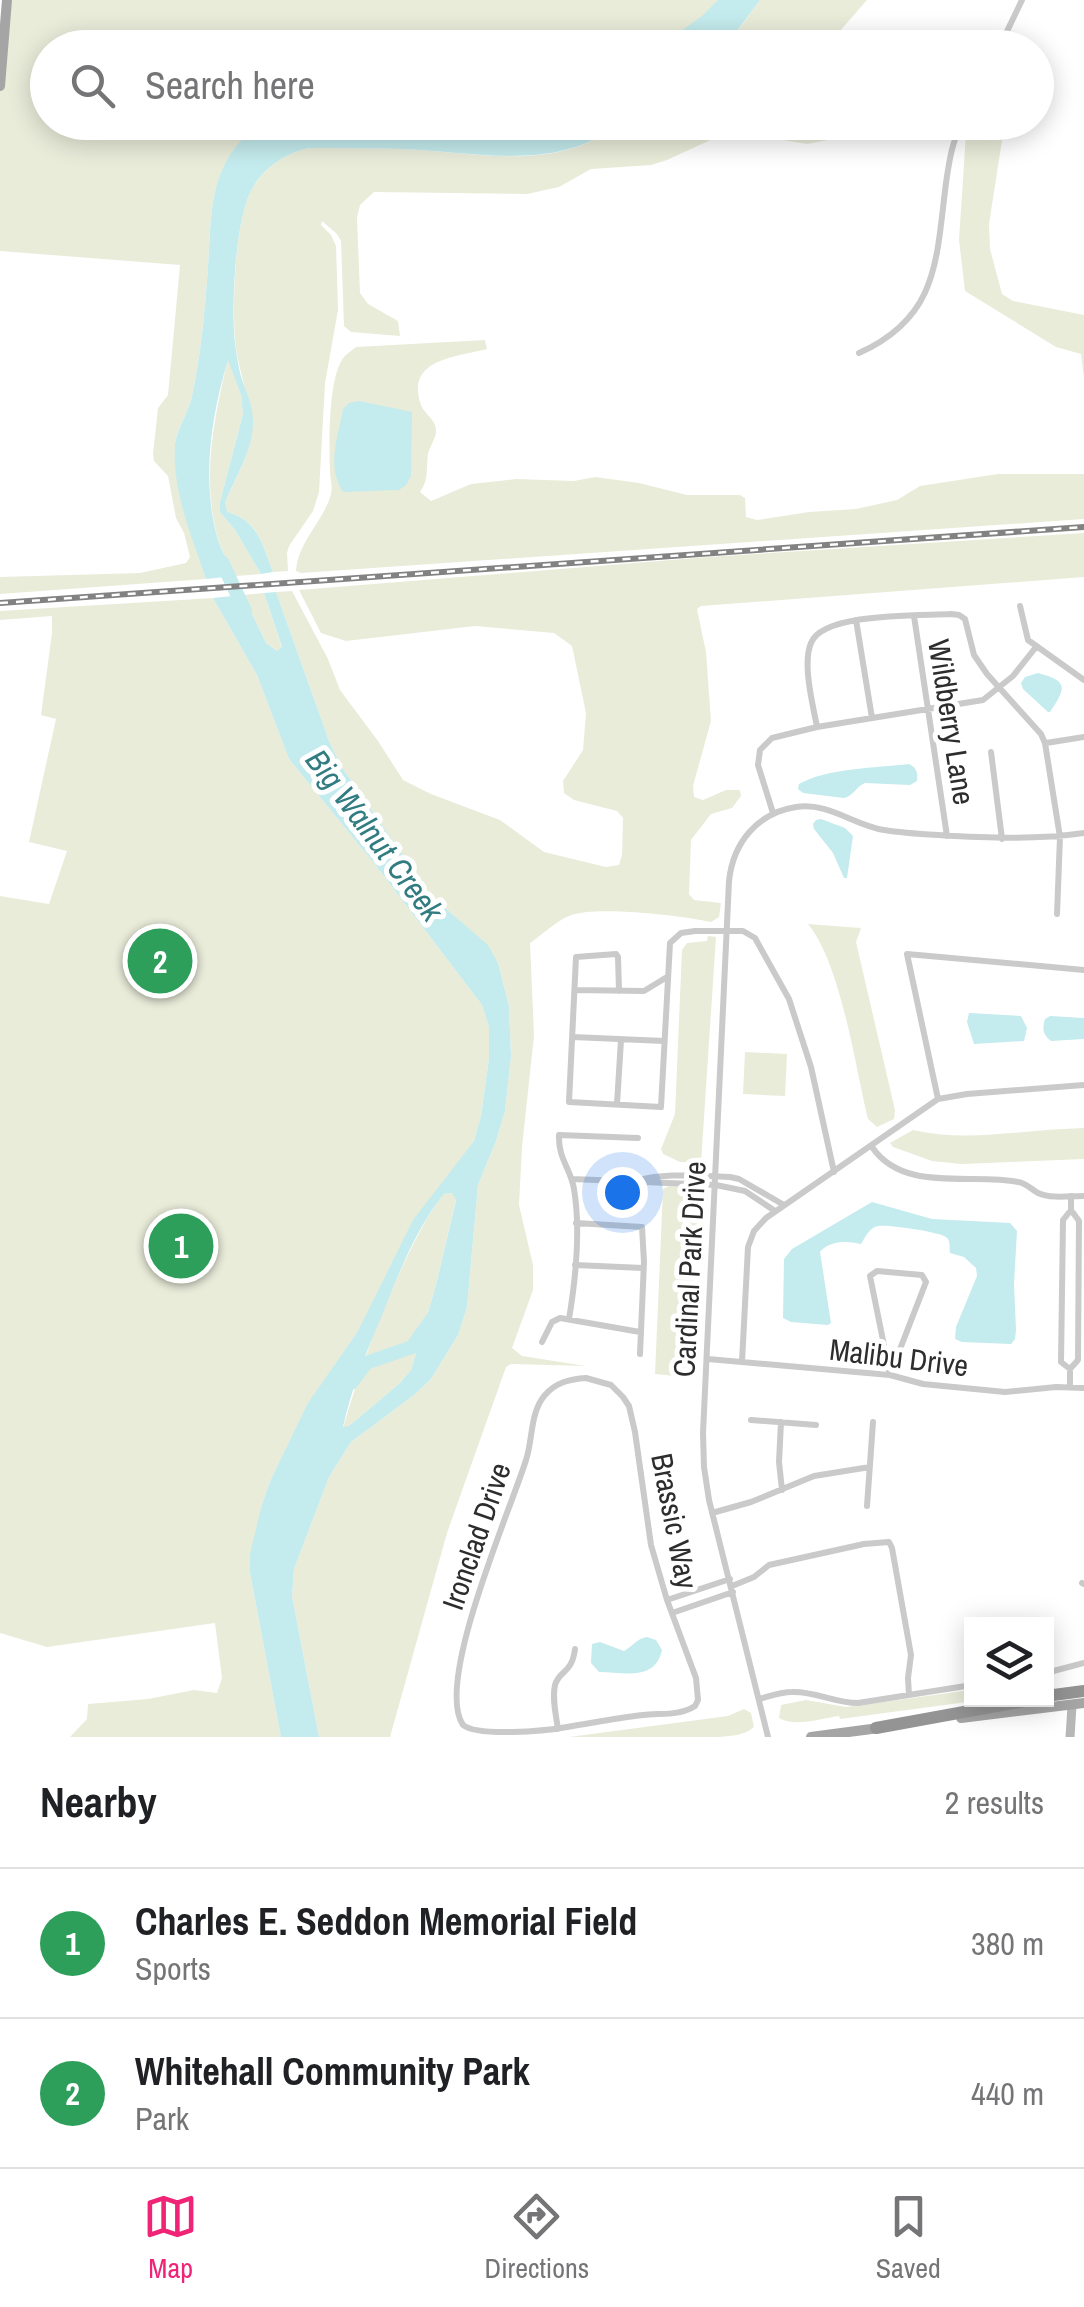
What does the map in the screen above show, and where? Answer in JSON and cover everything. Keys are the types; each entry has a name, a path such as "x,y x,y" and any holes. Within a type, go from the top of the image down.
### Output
{"highway":[{"path":"1054,1695 1084,1691"},
{"path":"876,1728 992,1707"}],"main road":[{"path":"0,86 6,0"},
{"path":"811,1737 1080,1705"}],"street":[{"path":"1008,30 1022,0"},
{"path":"859,353 885,342 912,318 930,283 956,140"},
{"path":"1020,606 1025,634 1036,647 1084,680"},
{"path":"817,727 808,671 810,644 815,636 838,622 951,614 965,619 974,655 1046,743 1060,837 1057,914"},
{"name":"Wildberry Lane","path":"914,616 946,836"},
{"path":"856,620 872,718"},
{"path":"1036,647 1000,688 983,700 772,738 760,750 759,776 774,813 818,807 877,829 946,836 1002,839 1084,834"},
{"path":"1046,743 1084,737"},
{"path":"991,752 1002,839"},
{"name":"Cardinal Park Drive","path":"768,1737 712,1514 703,1433 730,881 740,844 753,827 774,813"},
{"path":"619,991 616,954 576,957 569,1102 662,1107 670,942 686,932 728,930 749,933 755,938 789,999 811,1067 834,1172"},
{"path":"938,1100 907,954 1084,970"},
{"path":"576,990 644,991 668,976"},
{"path":"574,1037 664,1041"},
{"path":"617,1104 622,1040"},
{"path":"742,1362 748,1247 754,1231 766,1218 938,1100 967,1094 1084,1085"},
{"path":"570,1319 576,1223 572,1180 560,1156 559,1136 638,1138"},
{"path":"872,1146 877,1154 898,1167 925,1177 1021,1182 1047,1196 1084,1196"},
{"path":"572,1180 630,1183 646,1177 668,1176 740,1179 784,1205"},
{"path":"716,1181 745,1191 775,1211"},
{"path":"1070,1196 1071,1210 1079,1221 1078,1360 1070,1369 1070,1387"},
{"path":"1070,1369 1061,1362 1063,1220 1071,1210"},
{"path":"576,1223 642,1227 640,1354"},
{"path":"576,1265 643,1268"},
{"path":"877,1271 922,1275 926,1282 890,1375 870,1276 877,1271"},
{"path":"542,1342 555,1319 640,1332"},
{"name":"Malibu Drive","path":"708,1359 890,1375 923,1384 1004,1392 1084,1388"},
{"name":"Brassic Way","path":"558,1728 681,1712 695,1706 698,1700 696,1678 651,1546 629,1406 611,1386 574,1378"},
{"name":"Ironclad Drive","path":"558,1728 479,1735 464,1726 457,1693 468,1622 526,1460 536,1408 555,1386 574,1378"},
{"path":"751,1420 816,1424"},
{"path":"781,1422 782,1490"},
{"path":"867,1506 873,1422"},
{"path":"712,1514 814,1476 870,1467"},
{"path":"672,1613 754,1577 770,1565 889,1542 911,1655 910,1695"},
{"path":"667,1600 732,1585"},
{"path":"558,1728 555,1686 573,1663 575,1649"},
{"path":"1054,1671 1084,1663"},
{"path":"759,1699 793,1692 843,1703 964,1687"},
{"path":"1070,1737 1080,1705"}],"green space":[{"path":"7,0 718,0 697,30 30,30 30,140 242,140 222,171 212,206 198,364 176,440 180,496 206,579 0,594 0,577 140,573 186,563 190,557 176,518 168,476 154,461 153,454 158,408 168,395 180,265 0,251 0,86"},
{"path":"760,0 867,0 841,30 738,30"},
{"path":"594,140 710,140 651,165 591,169 559,187 527,194 374,192 360,205 357,217 360,293 368,304 398,321 400,336 351,332 344,326 341,241 322,221 336,246 338,310 325,383 319,492 313,511 289,546 288,571 273,572 258,534 246,521 226,512 225,503 250,438 250,412 235,339 234,286 245,206 260,177 283,158 310,148 403,149 488,156 571,149"},
{"path":"783,140 828,140 807,144"},
{"path":"966,140 1002,140 989,224 990,249 1002,294 1013,301 1084,315 1084,378 1081,354 1056,347 965,291 959,240"},
{"path":"485,340 487,349 436,363 420,378 421,405 436,428 420,492 431,501 471,484 595,477 687,495 740,495 745,498 746,517 757,520 856,509 897,500 920,486 998,474 1084,474 1084,519 296,571 301,550 331,494 332,395 345,356 356,347"},
{"path":"228,358 243,414 220,512 261,574 235,576 220,544 213,516 211,448"},
{"path":"1084,533 1084,577 697,609 706,652 711,721 693,786 694,797 703,800 726,790 740,790 741,796 732,808 711,814 691,840 689,894 694,900 721,903 719,917 711,922 639,913 582,913 564,918 530,943 534,1036 519,1205 533,1265 533,1290 512,1348 522,1356 586,1366 506,1367 447,1533 390,1737 319,1737 292,1596 294,1569 329,1477 351,1442 431,1379 458,1335 467,1307 478,1185 505,1111 511,1056 509,1006 498,963 488,946 430,895 341,766 276,592 292,591 340,690 403,780 500,820 544,852 606,867 619,865 623,818 617,811 574,800 564,793 563,781 583,750 586,713 572,646 554,633 475,626 346,641 321,633 299,590 708,557"},
{"path":"264,593 282,648 277,651 266,643 243,595"},
{"path":"213,598 257,675 289,759 482,1005 489,1027 489,1058 474,1141 358,1331 308,1404 262,1504 250,1573 281,1737 70,1737 87,1719 88,1704 194,1690 217,1693 222,1678 215,1623 47,1647 0,1633 0,896 49,904 67,851 29,842 56,719 41,715 52,616 0,620 0,611"},
{"path":"808,924 861,928 856,942 895,1110 894,1119 877,1127 868,1119 838,989 820,942"},
{"path":"708,936 716,937 701,1163 680,1162 661,1149 675,1114 682,950 687,943 707,941"},
{"path":"745,1052 787,1054 785,1096 743,1094"},
{"path":"1084,1128 1084,1159 961,1164 932,1161 890,1143 913,1130 976,1135"},
{"path":"700,1187 687,1377 655,1374 663,1189"},
{"path":"452,1193 456,1199 411,1370 343,1428 396,1281 432,1210 444,1194"},
{"path":"964,1691 964,1702 840,1719 839,1716 800,1722 779,1718 781,1705 806,1700 846,1707"},
{"path":"744,1709 751,1713 754,1727 737,1735 569,1737 728,1716"}],"water":[{"path":"718,0 760,0 738,30 683,30"},
{"path":"241,140 594,140 571,149 516,156 310,148 284,158 261,176 251,191 241,223 234,288 235,346 252,411 252,434 225,503 227,512 246,521 258,535 273,572 261,574 220,512 243,414 241,395 228,360 213,426 209,472 218,540 235,576 206,579 180,497 176,440 198,364 212,206 230,155"},
{"path":"359,401 412,412 411,476 399,490 343,492 338,482 335,452 343,409"},
{"path":"276,592 341,766 430,895 488,945 498,963 509,1006 511,1056 505,1111 478,1185 467,1307 458,1335 431,1379 351,1442 329,1477 294,1569 292,1596 319,1737 281,1737 250,1573 250,1554 271,1479 308,1403 358,1331 413,1220 474,1141 489,1058 489,1027 482,1005 289,759 257,675 213,598 243,595 266,643 277,651 282,647 264,593","holes":["452,1193 456,1200 411,1370 349,1426 343,1427 359,1372 408,1253 444,1194"]},
{"path":"1038,673 1062,686 1050,712 1021,683 1025,677"},
{"path":"909,764 917,776 917,781 910,785 865,783 844,798 798,789 799,784 823,775"},
{"path":"821,819 845,828 853,836 847,878 814,829 813,824"},
{"path":"969,1013 1021,1016 1027,1028 1024,1041 974,1044 967,1022"},
{"path":"1050,1016 1084,1018 1084,1039 1051,1041 1043,1029"},
{"path":"872,1202 932,1219 1010,1223 1017,1231 1016,1330 1011,1344 955,1339 956,1327 977,1276 976,1268 964,1257 950,1253 946,1237 902,1227 878,1226 870,1230 861,1244 834,1243 820,1252 831,1323 791,1322 783,1318 784,1259 792,1249"},
{"path":"647,1637 656,1640 662,1650 653,1667 645,1671 599,1672 591,1663 592,1644 600,1642 624,1651"}],"waterway":[{"name":"Big Walnut Creek","path":"222,562 245,611"},
{"name":"Big Walnut Creek","path":"351,1383 366,1363 412,1347 432,1319"}],"railway":[{"path":"0,603 1084,527"}],"place":[{"name":"Whitehall Community Park","path":"160,961"},
{"name":"Charles E. Seddon Memorial Field","path":"181,1246"}]}
